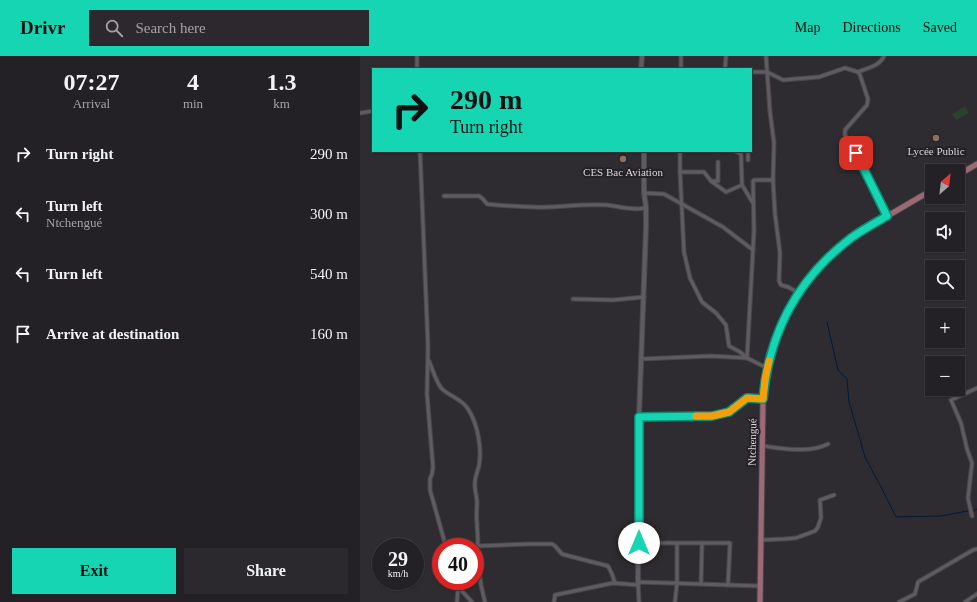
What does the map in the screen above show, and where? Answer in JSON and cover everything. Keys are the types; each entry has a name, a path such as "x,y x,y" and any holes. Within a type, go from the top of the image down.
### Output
{"main road":[{"path":"965,171 977,164"},
{"name":"Ntchengué","path":"760,602 763,399 767,368 778,330 799,293 815,272 839,248 860,232 925,194"}],"street":[{"path":"417,56 417,68"},
{"path":"642,56 642,68"},
{"path":"681,56 681,68"},
{"path":"725,68 726,56"},
{"path":"766,56 774,144 774,214 780,253 779,281 781,285 799,293"},
{"path":"752,72 767,72 783,80 819,77 845,68 858,72 880,63 884,56"},
{"path":"858,72 868,102 845,130 845,135 856,153 887,216"},
{"path":"360,113 372,112"},
{"path":"420,152 428,346 427,394 433,467 430,479 430,490 443,538"},
{"path":"639,602 639,417 646,207 644,193 644,152"},
{"path":"680,152 684,252 690,278 702,302 716,312 726,325 729,346 747,358 767,368"},
{"path":"738,152 741,154 742,186 753,203"},
{"path":"748,152 748,160"},
{"path":"711,181 718,181 718,162"},
{"path":"680,172 704,172 711,181 726,192 742,186"},
{"path":"747,358 754,231 753,182 754,180 773,180"},
{"path":"644,193 664,194 723,227 753,250"},
{"path":"444,196 480,196 487,204 526,207 591,204 642,210 646,207"},
{"path":"573,300 613,300 644,297"},
{"path":"641,359 710,356 747,358"},
{"path":"428,360 441,387 450,395 462,401 474,420 480,444 479,465 475,478 478,538"},
{"path":"972,516 968,498 972,463 961,423 951,400 977,388"},
{"path":"639,417 712,416 729,412 747,398 763,399"},
{"path":"762,446 795,450 810,450 828,444"},
{"path":"760,540 796,538 815,531 821,518 820,500 834,495"},
{"path":"701,584 702,542"},
{"path":"639,543 730,543 728,585"},
{"path":"675,602 677,583 677,543"},
{"path":"484,546 552,544 562,554 608,566 615,583"},
{"path":"899,602 915,594 918,582 977,549"},
{"path":"554,602 554,595 615,583 677,583 760,586"},
{"path":"457,602 458,590"},
{"path":"461,590 472,602"},
{"path":"482,590 485,602"},
{"path":"965,602 977,594"}],"green space":[{"path":"965,106 969,113 956,120 952,114"}],"waterway":[{"path":"827,322 838,370 847,379 849,402 865,457 896,517 941,516 968,511"},
{"path":"972,511 977,509"}],"slow traffic":[{"path":"696,416 712,416 729,412 747,398 763,399 769,361"}],"place":[{"name":"Lycée Public","path":"936,138"},
{"name":"CES Bac Aviation","path":"623,159"}],"route":[{"path":"639,543 639,417 712,416 729,412 747,398 763,399 767,368 775,338 791,304 810,277 829,257 851,238 887,216 856,153"}]}
